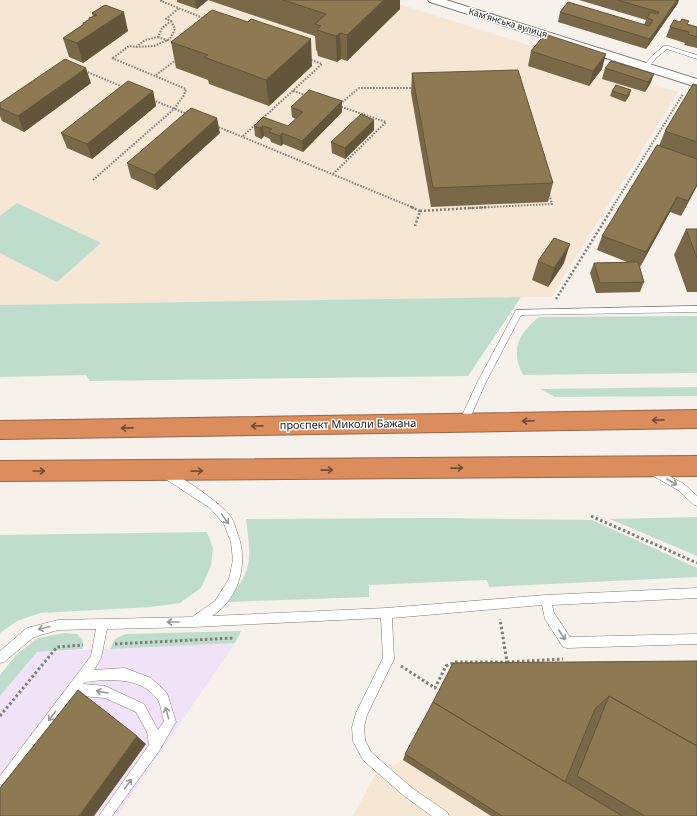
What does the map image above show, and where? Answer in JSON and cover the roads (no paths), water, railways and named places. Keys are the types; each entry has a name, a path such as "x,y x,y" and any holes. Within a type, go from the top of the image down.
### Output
{"highway":[{"name":"проспект Миколи Бажана","path":"0,430 697,419"},
{"path":"0,471 697,466"}],"street":[{"name":"Камʼянська вулиця","path":"434,0 695,82"}],"lane":[{"path":"646,67 654,57 666,47 697,57"},
{"path":"464,422 481,383 519,312 697,309"},
{"path":"644,466 681,487 697,502"},
{"path":"161,471 214,505 228,521 236,542 238,560 234,580 219,604 193,622"},
{"path":"0,658 31,632 58,625 193,622 386,613 546,600 697,593"},
{"path":"546,600 549,615 567,643 697,638"},
{"path":"386,613 389,659 362,713 358,727 359,741 368,756 408,792 443,816"},
{"path":"0,786 96,658 103,623"},
{"path":"81,677 103,674 125,674 147,682 163,698 170,722 155,747 105,816"},
{"path":"68,694 83,690 105,692 140,708 153,731 155,747"}]}
